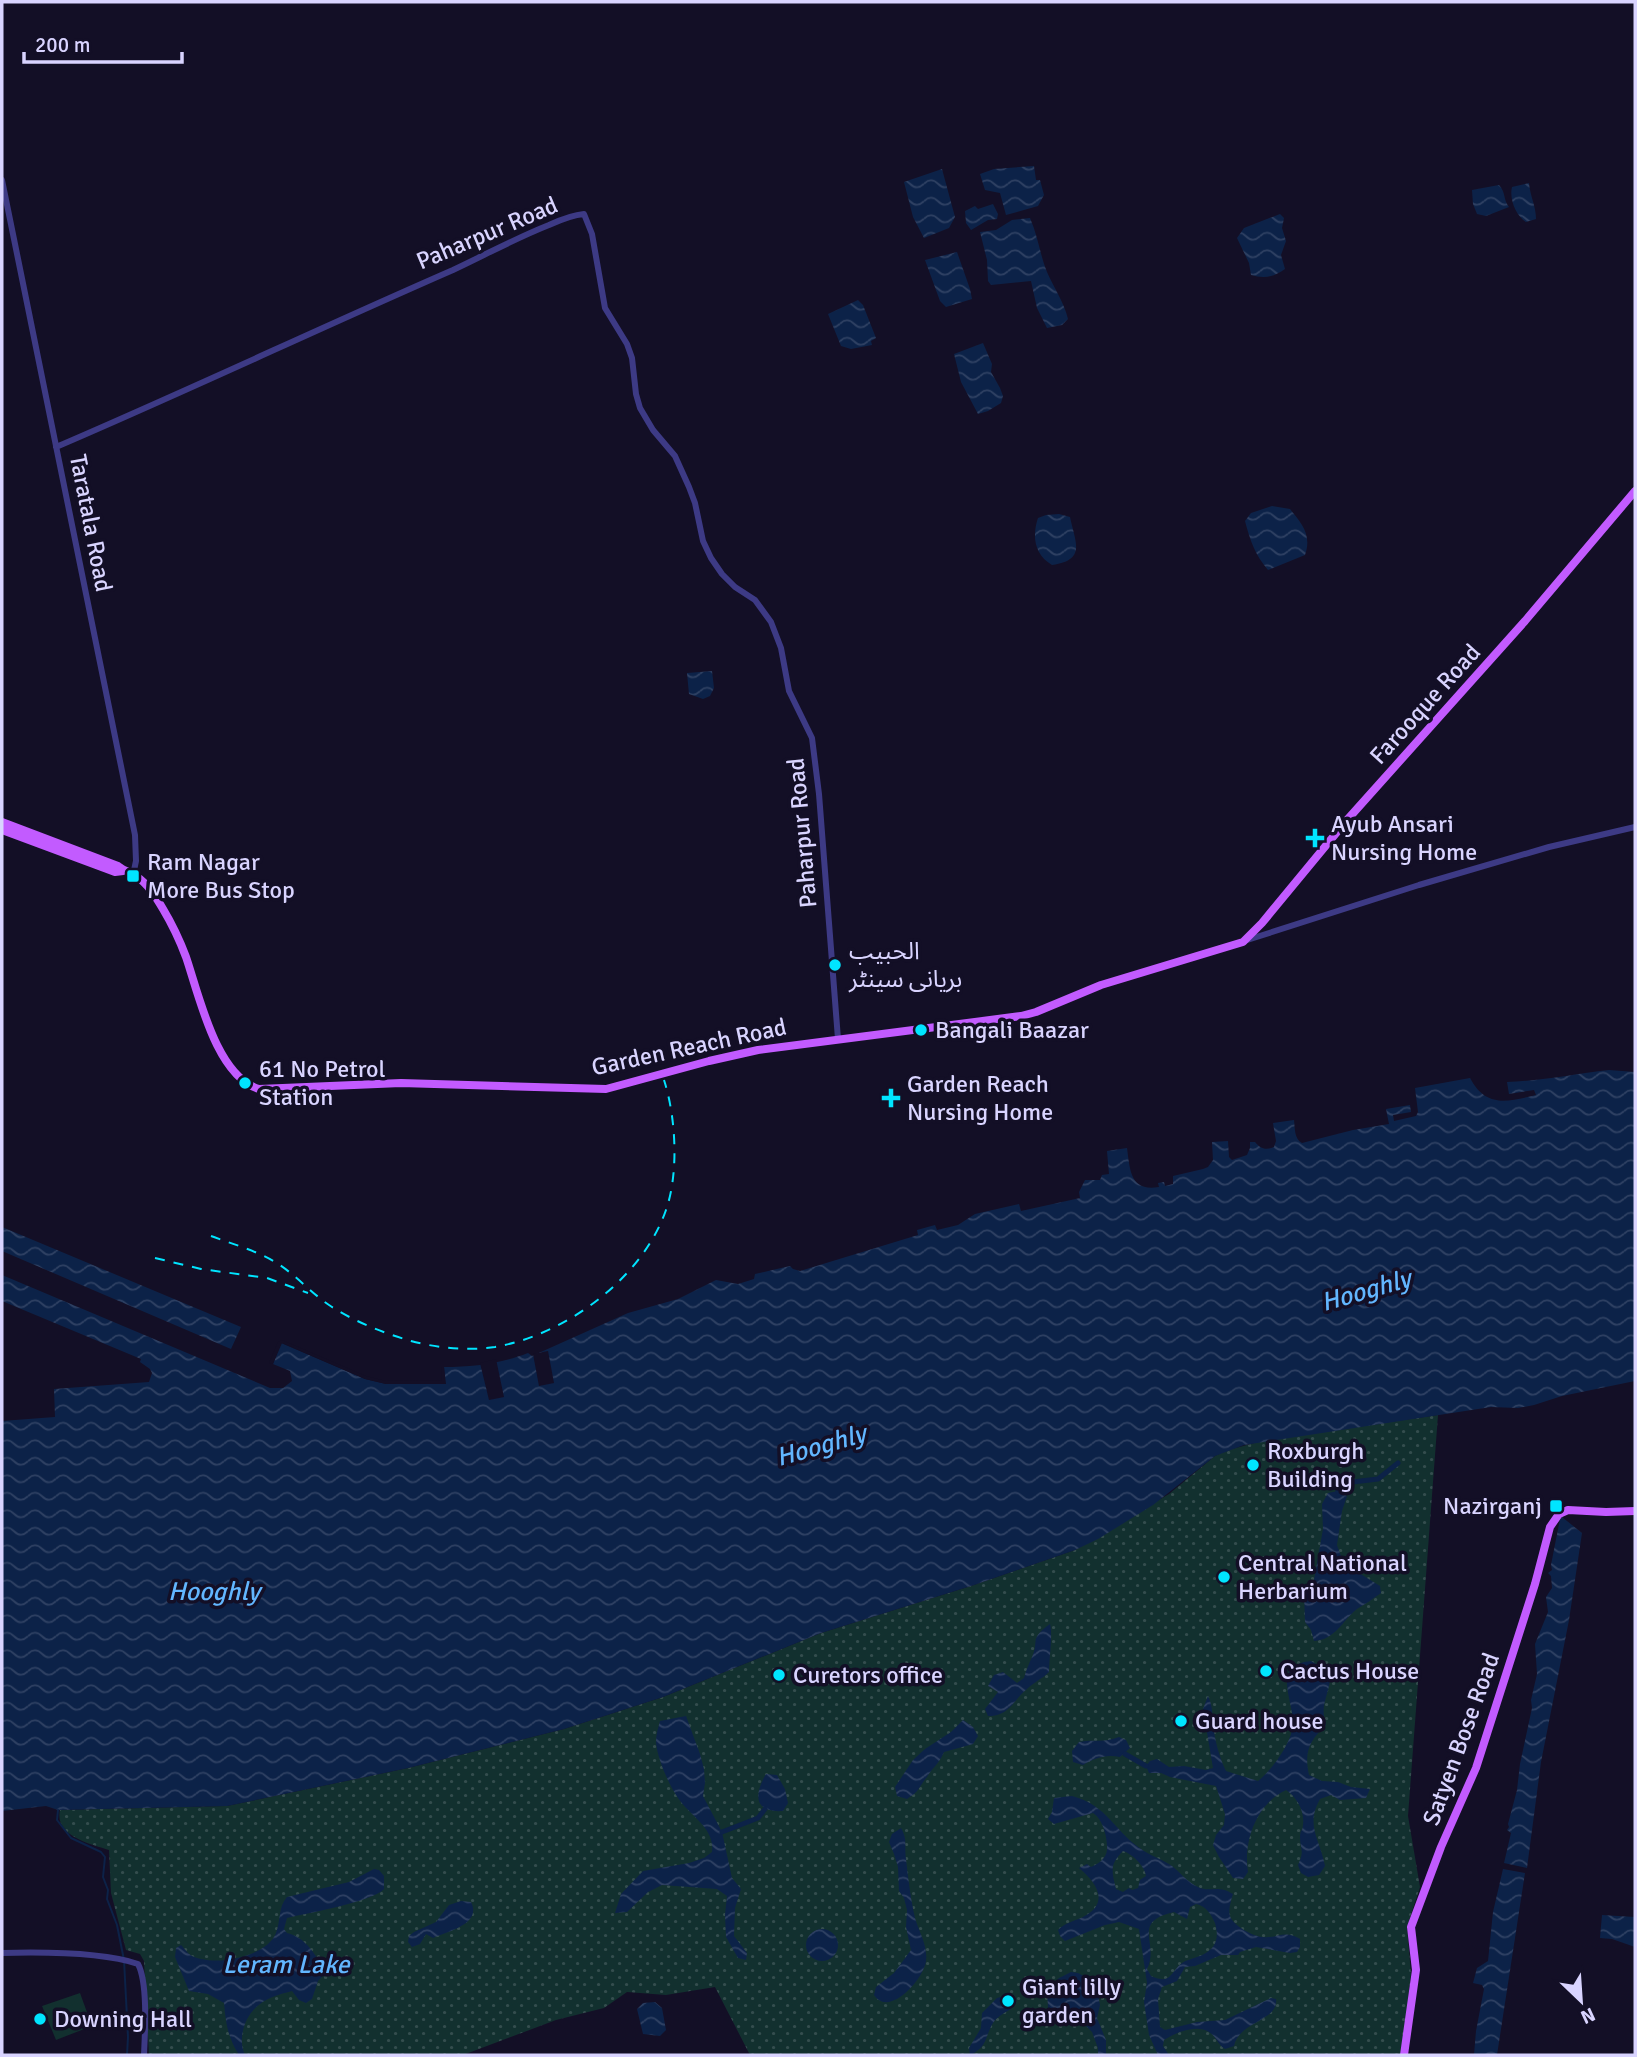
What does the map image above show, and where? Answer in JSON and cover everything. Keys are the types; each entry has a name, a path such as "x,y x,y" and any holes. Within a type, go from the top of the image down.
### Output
{"main road":[{"name":"Farooque Road","path":"1243,942 1262,923 1347,820 1525,621 1635,491"},
{"path":"2,822 118,866 133,875"},
{"path":"2,830 115,872 123,871"},
{"name":"Garden Reach Road","path":"133,875 150,888 172,926 220,1051 243,1080 259,1089 401,1083 606,1088 709,1060 758,1050 1021,1016 1101,985 1243,942"},
{"name":"Satyen Bose Road","path":"1404,2055 1416,1970 1411,1927 1441,1847 1476,1768 1535,1584 1550,1527 1559,1514 1568,1510 1635,1511"}],"street":[{"name":"Taratala Road","path":"2,180 135,835 136,861 133,875"},
{"name":"Paharpur Road","path":"56,447 453,270 522,236 584,214 592,234 605,308 627,344 632,358 640,408 653,430 675,456 690,487 703,541 711,558 735,587 755,600 771,622 781,648 789,691 812,738 819,794 838,1039"},
{"path":"1243,942 1419,885 1574,840 1635,827"},
{"path":"2,1953 58,1954 117,1959 138,1964 145,2018 144,2055"}],"green space":[{"path":"1438,1415 1408,1816 1420,1887 1407,1927 1411,1974 1401,2055 750,2055 715,1987 666,1995 627,1992 604,2008 556,2020 463,2055 149,2055 144,1961 140,1954 126,1950 111,1893 109,1850 84,1842 68,1832 60,1819 60,1810 227,1806 408,1768 564,1729 663,1697 821,1633 1075,1550 1169,1494 1215,1456 1228,1450 1266,1440"},
{"path":"80,1993 92,2026 56,2040 42,2006"}],"water":[{"path":"1034,166 1036,180 1040,180 1044,195 1038,206 1006,215 1000,193 985,190 980,174 994,169"},
{"path":"942,169 955,217 949,228 924,238 913,217 904,182"},
{"path":"1529,183 1536,219 1526,222 1516,211 1511,192 1512,187"},
{"path":"1499,185 1509,207 1486,216 1477,214 1472,190"},
{"path":"993,204 998,214 997,219 988,220 971,230 966,223 965,211 975,206 978,209"},
{"path":"1280,214 1284,218 1282,228 1286,241 1281,255 1285,269 1269,276 1251,275 1249,263 1237,238 1244,228"},
{"path":"1030,218 1047,272 1068,319 1062,325 1047,328 1037,308 1031,281 991,285 988,281 987,260 980,232 996,230 1012,220"},
{"path":"957,252 972,299 946,307 940,301 925,260"},
{"path":"858,300 863,305 876,338 871,341 872,345 851,349 841,346 828,314"},
{"path":"983,343 992,364 991,372 1003,396 1001,403 978,414 961,382 954,354"},
{"path":"1272,506 1290,509 1302,525 1307,548 1305,555 1268,570 1254,547 1245,521 1251,513"},
{"path":"1059,514 1070,517 1076,548 1070,559 1052,565 1038,550 1035,531 1038,518"},
{"path":"712,671 714,688 710,696 703,699 689,694 687,673"},
{"name":"Hooghly","path":"1609,1070 1635,1072 1635,1381 1518,1408 1491,1407 1244,1445 1215,1456 1153,1505 1075,1550 821,1633 663,1697 564,1729 408,1768 227,1806 58,1810 46,1806 2,1811 2,1421 55,1417 54,1389 149,1382 152,1373 140,1362 141,1359 2,1301 2,1275 270,1388 283,1388 292,1381 290,1371 273,1364 281,1343 365,1379 386,1384 445,1384 444,1367 487,1364 528,1353 532,1356 628,1313 678,1299 716,1280 738,1284 754,1279 755,1274 790,1266 800,1271 918,1235 917,1230 935,1225 937,1230 958,1225 975,1214 1019,1204 1021,1211 1080,1198 1079,1192 1085,1180 1100,1180 1102,1175 1109,1174 1107,1151 1127,1148 1133,1178 1137,1183 1149,1188 1159,1187 1158,1183 1164,1182 1165,1186 1173,1184 1173,1176 1208,1167 1213,1160 1212,1142 1228,1141 1229,1157 1232,1160 1247,1155 1250,1142 1255,1142 1265,1149 1274,1147 1276,1141 1273,1123 1294,1120 1296,1136 1302,1143 1389,1124 1386,1109 1410,1105 1411,1112 1393,1115 1394,1121 1416,1116 1418,1112 1415,1088 1470,1078 1483,1094 1507,1101 1536,1095 1534,1090 1509,1094 1507,1082"},
{"path":"2,1227 241,1327 231,1349 2,1251"},
{"path":"1338,1491 1347,1496 1337,1545 1342,1559 1380,1586 1381,1593 1357,1609 1333,1634 1314,1641 1305,1622 1304,1594 1314,1580 1323,1529 1322,1504 1328,1493"},
{"path":"1562,1517 1582,1533 1569,1620 1541,1762 1527,1868 1504,1863 1511,1833 1507,1830 1532,1708 1531,1700 1537,1674 1535,1644 1548,1612 1546,1597 1552,1588 1551,1576 1548,1573 1552,1570"},
{"path":"1050,1624 1049,1672 1022,1693 1006,1710 988,1716 985,1709 998,1692 988,1686 994,1675 1003,1672 1017,1683 1024,1678 1037,1637"},
{"path":"1311,1661 1323,1668 1330,1681 1324,1707 1326,1725 1309,1747 1309,1775 1322,1781 1370,1789 1366,1798 1340,1800 1331,1795 1320,1799 1314,1825 1325,1866 1319,1875 1308,1877 1301,1873 1298,1865 1302,1853 1301,1810 1294,1797 1286,1790 1276,1796 1259,1814 1254,1825 1248,1848 1248,1872 1243,1879 1233,1878 1213,1845 1216,1835 1224,1825 1225,1814 1216,1786 1161,1773 1149,1773 1146,1766 1157,1759 1169,1767 1184,1766 1206,1770 1213,1768 1203,1709 1208,1696 1216,1742 1226,1771 1258,1781 1279,1758 1292,1730 1293,1720 1287,1688 1290,1670 1298,1664"},
{"path":"686,1716 704,1769 703,1796 722,1832 732,1878 741,1889 735,1908 734,1936 747,1953 746,1960 738,1958 726,1937 727,1896 717,1889 662,1885 648,1892 627,1912 615,1913 621,1894 643,1871 689,1863 712,1852 710,1836 675,1793 657,1748 656,1737 660,1721"},
{"path":"963,1720 973,1727 978,1736 973,1744 944,1752 914,1794 907,1799 897,1796 895,1787 913,1760"},
{"path":"1119,1737 1126,1740 1130,1748 1120,1757 1101,1757 1083,1765 1073,1762 1072,1751 1079,1742"},
{"path":"766,1774 777,1775 785,1789 788,1803 783,1811 767,1809 759,1802 759,1789"},
{"path":"1072,1796 1084,1800 1103,1812 1134,1844 1172,1866 1194,1885 1233,1894 1230,1916 1244,1930 1262,1937 1285,1935 1300,1939 1297,1952 1256,1947 1238,1955 1221,1955 1195,1966 1185,1967 1177,1981 1162,1987 1158,1999 1160,2027 1165,2030 1197,2022 1225,2020 1271,1998 1276,1999 1271,2012 1243,2031 1234,2046 1225,2049 1209,2032 1192,2029 1164,2040 1163,2046 1169,2055 1158,2055 1149,2035 1144,2002 1147,1983 1139,1929 1119,1922 1065,1941 1060,1936 1058,1930 1083,1917 1097,1905 1098,1892 1079,1868 1099,1863 1105,1856 1107,1845 1102,1824 1093,1813 1054,1824 1048,1819 1054,1798","holes":["1123,1851 1138,1861 1146,1876 1140,1880 1138,1888 1129,1888 1123,1892 1116,1889 1113,1877 1115,1860","1196,1904 1208,1911 1215,1923 1215,1944 1203,1955 1182,1963 1170,1977 1163,1979 1151,1976 1147,1969 1151,1951 1149,1935 1153,1921 1174,1912 1187,1919 1190,1907"]},
{"path":"901,1828 905,1840 912,1905 924,1944 926,1961 922,1973 908,1990 897,1999 884,2002 874,1995 876,1987 894,1973 911,1950 906,1927 907,1910 899,1891 898,1867 889,1842 892,1834"},
{"name":"Leram Lake","path":"374,1869 384,1876 384,1889 377,1894 354,1903 287,1918 284,1929 305,1943 326,1972 318,1981 312,1999 306,2003 299,2000 292,1991 271,1998 255,2008 242,2034 245,2055 239,2055 228,2030 224,2003 208,1994 189,1991 175,1957 176,1948 181,1945 192,1956 213,1960 251,1954 271,1941 287,1897 349,1882"},
{"path":"1503,1869 1525,1873 1497,2055 1474,2055 1484,1989 1482,1985 1473,1983 1477,1968 1488,1961 1493,1912"},
{"path":"461,1901 471,1902 473,1910 468,1921 433,1938 426,1934 420,1944 412,1947 408,1942 409,1936 436,1922 449,1905"},
{"path":"1602,1915 1635,1917 1635,1947 1600,1938"},
{"path":"822,1929 833,1934 838,1945 833,1956 822,1961 811,1956 806,1945 811,1934"},
{"path":"1071,1972 1091,1980 1097,1990 1100,2005 1097,2018 1106,2040 1106,2055 1098,2055 1092,2032 1085,2025 1062,2020 1048,2008 1047,1990 1059,1978"},
{"path":"1004,1996 1012,2004 1011,2009 995,2021 983,2045 970,2055 969,2048 981,2028 982,2013 997,1998"},
{"path":"655,2002 662,2008 666,2030 660,2036 643,2034 637,2009 643,2003"}],"pier":[{"path":"282,1340 366,1376 386,1381 442,1380 441,1367 444,1367 446,1384 386,1384 365,1379 282,1343 273,1364 269,1363 278,1342"},
{"path":"548,1351 554,1383 539,1386 533,1354"},
{"path":"496,1359 504,1397 489,1400 480,1363"}],"waterway":[{"path":"1338,1491 1344,1483 1378,1479 1398,1463"},
{"path":"1125,1754 1146,1766"},
{"path":"722,1832 758,1818 765,1809"},
{"path":"58,1810 57,1820 71,1838 101,1852 105,1857 103,1877 108,1890 107,1899 117,1925 124,1960 127,2055"}],"railway":[{"path":"211,1236 267,1258 338,1311 390,1334 421,1343 463,1349 495,1347 521,1340 574,1317 598,1300 620,1281 655,1235 670,1195 674,1162 671,1111 664,1080"},
{"path":"155,1258 201,1269 267,1278 308,1293"}],"place":[{"name":"Ayub Ansari Nursing Home","path":"1315,838"},
{"name":"Ram Nagar More Bus Stop","path":"133,876"},
{"name":"الحبیب بریانی سینٹر","path":"835,965"},
{"name":"Bangali Baazar","path":"921,1030"},
{"name":"61 No Petrol Station","path":"245,1083"},
{"name":"Garden Reach Nursing Home","path":"891,1098"},
{"name":"Roxburgh Building","path":"1253,1465"},
{"name":"Nazirganj","path":"1556,1506"},
{"name":"Central National Herbarium","path":"1224,1577"},
{"name":"Cactus House","path":"1266,1671"},
{"name":"Curetors office","path":"779,1675"},
{"name":"Guard house","path":"1181,1721"},
{"name":"Giant lilly garden","path":"1008,2001"},
{"name":"Downing Hall","path":"40,2019"}]}
